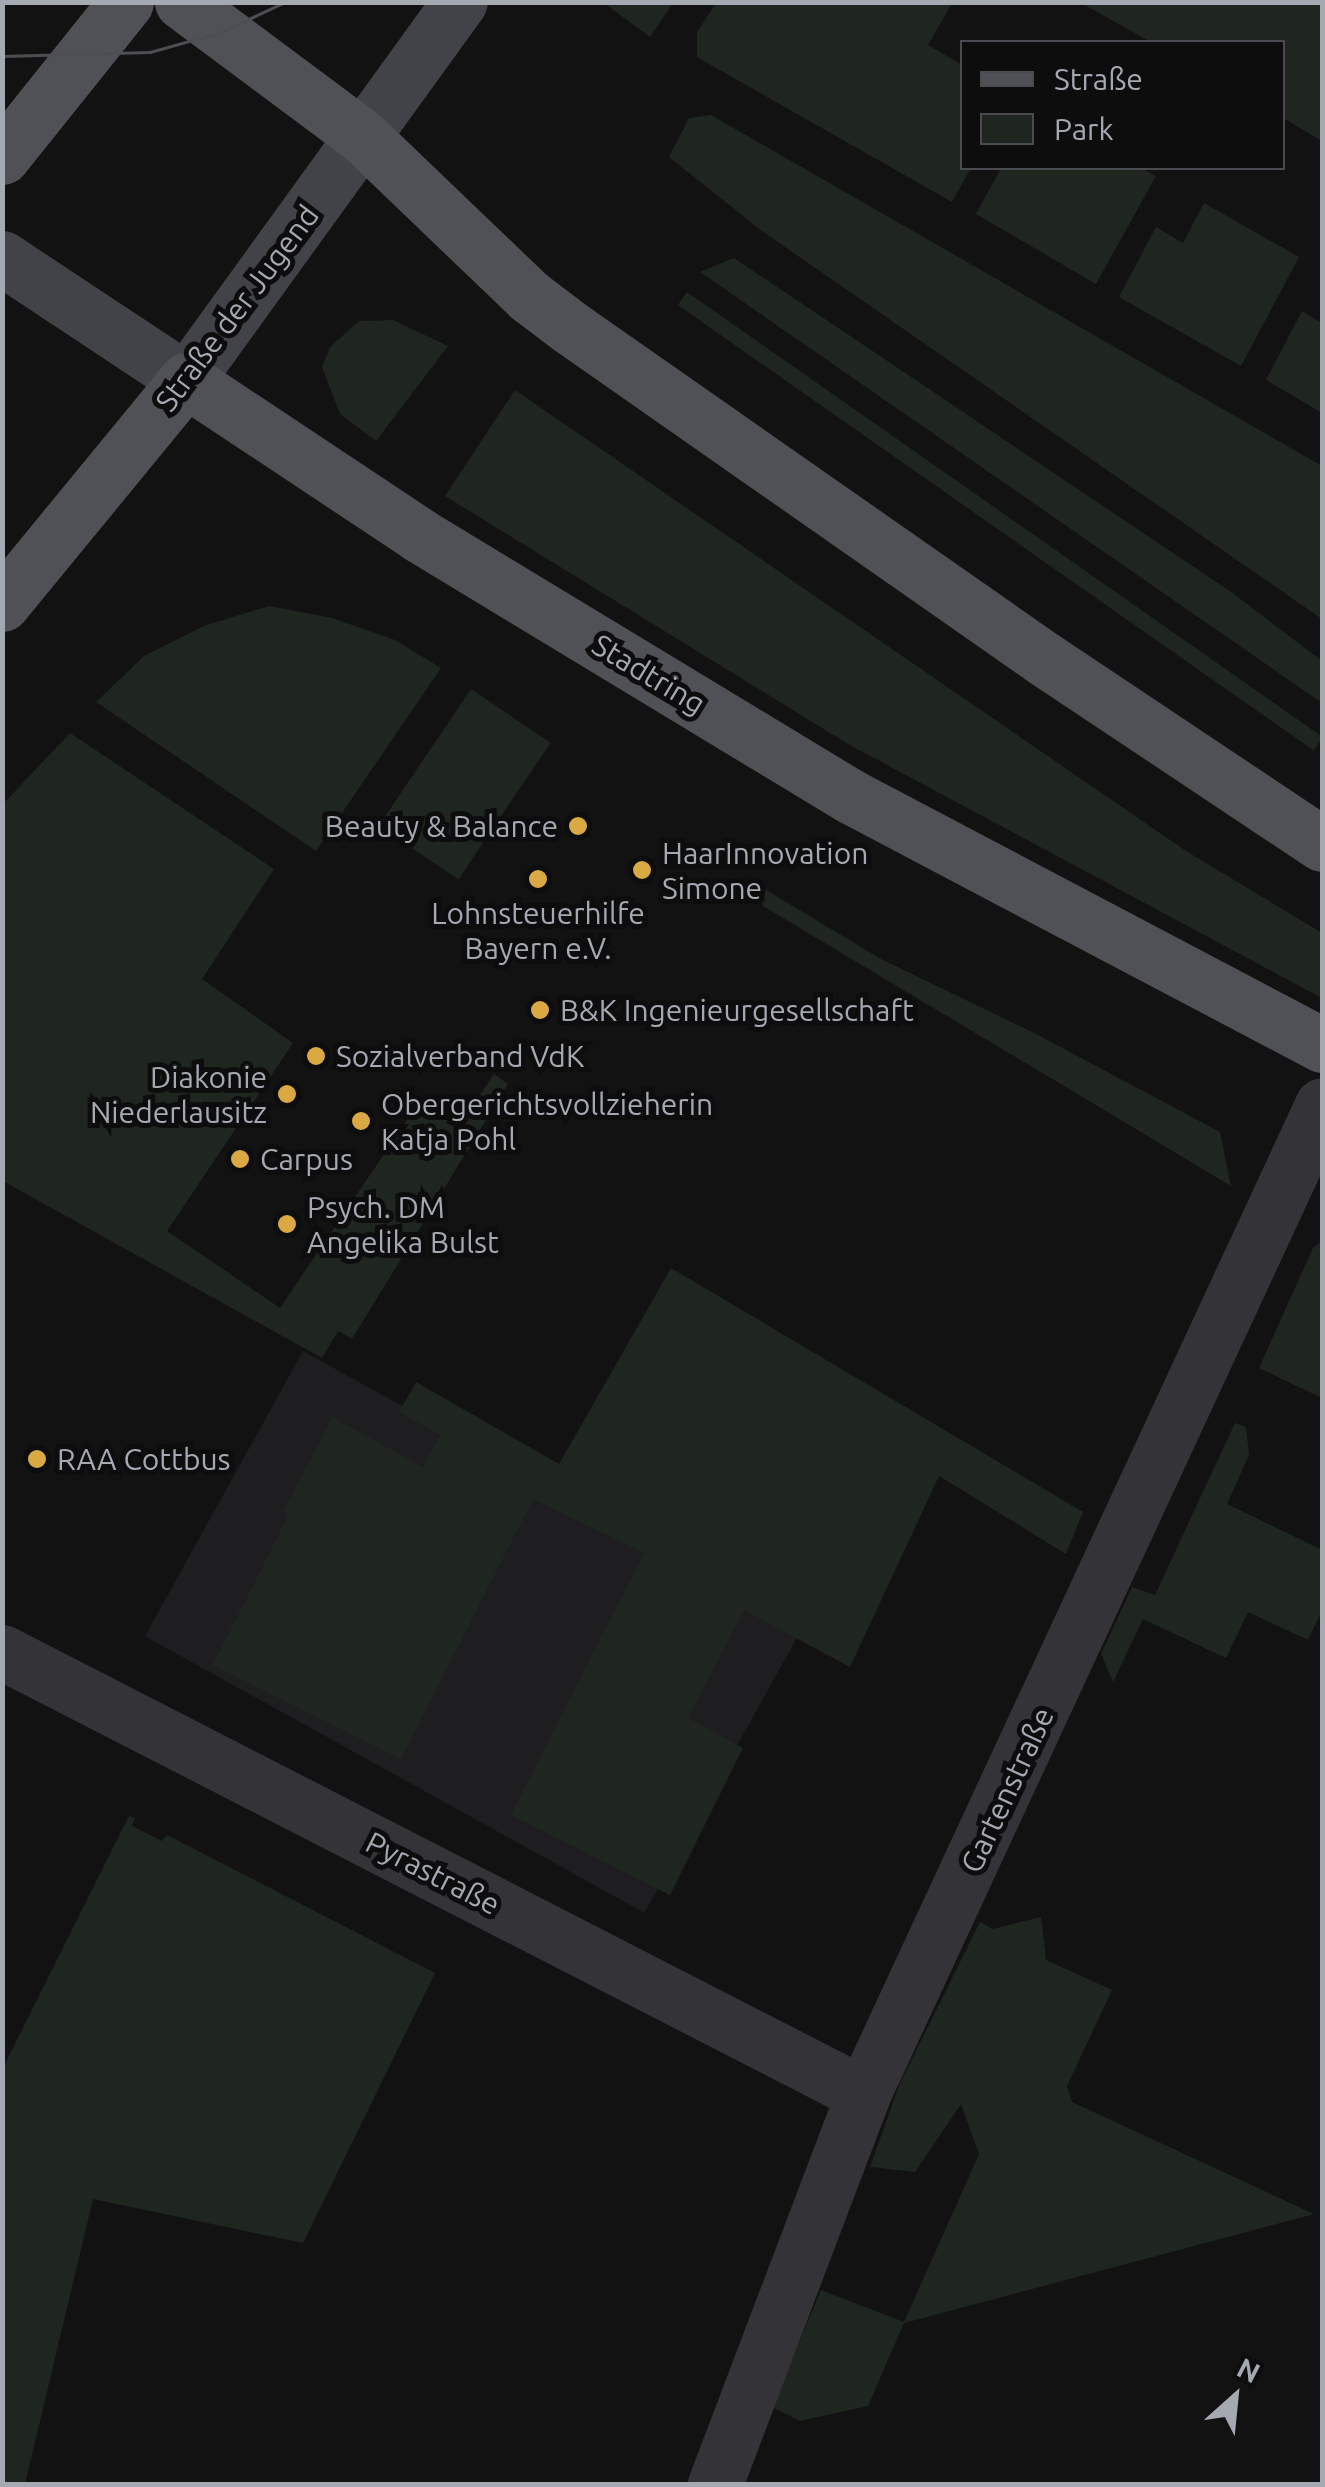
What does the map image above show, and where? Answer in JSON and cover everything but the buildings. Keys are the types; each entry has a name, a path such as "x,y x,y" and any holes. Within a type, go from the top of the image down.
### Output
{"main road":[{"path":"2,157 126,2"},
{"path":"182,2 363,137 530,297 571,328 1043,658 1322,844"},
{"name":"Straße der Jugend","path":"2,604 186,380 460,2"},
{"name":"Stadtring","path":"2,258 419,535 850,796 1322,1045"}],"street":[{"name":"Gartenstraße","path":"715,2484 863,2094 1322,1105"},
{"name":"Pyrastraße","path":"2,1652 863,2094"}],"shaded area":[{"path":"303,1351 802,1628 644,1913 145,1636"}],"green space":[{"path":"604,3 673,3 650,37"},
{"path":"716,3 952,3 928,45 960,64 960,170 970,170 952,202 697,57 697,32"},
{"path":"1081,3 1322,3 1322,141 1285,119 1285,40 1147,40"},
{"path":"711,115 1322,466 1322,619 762,231 669,157 689,118"},
{"path":"1000,170 1145,170 1156,176 1096,284 976,214"},
{"path":"1204,203 1299,257 1241,366 1119,297 1156,227 1183,243"},
{"path":"734,258 1234,594 1322,661 1322,703 700,272"},
{"path":"687,292 1322,737 1313,750 678,305"},
{"path":"1302,311 1322,323 1322,413 1266,380"},
{"path":"393,320 448,346 376,441 340,414 322,367 330,347 359,321"},
{"path":"515,390 1186,851 1322,933 1322,998 848,744 445,496"},
{"path":"269,606 332,618 395,640 441,668 316,851 96,702 144,656 206,625"},
{"path":"471,689 551,743 458,879 379,826"},
{"path":"70,733 274,869 202,979 293,1043 167,1231 280,1308 420,1101 459,1126 494,1074 508,1084 352,1339 338,1331 322,1358 3,1181 3,804"},
{"path":"761,887 881,959 1036,1034 1220,1132 1231,1186 763,906"},
{"path":"1322,1241 1322,1398 1259,1368 1313,1248"},
{"path":"671,1268 1083,1512 1066,1554 939,1476 850,1667 744,1610 688,1718 743,1748 670,1895 511,1815 644,1553 533,1499 401,1759 213,1665 289,1514 284,1511 332,1417 423,1467 440,1435 399,1412 416,1382 559,1464"},
{"path":"1235,1423 1246,1427 1249,1455 1227,1504 1322,1550 1322,1611 1308,1640 1248,1612 1226,1658 1143,1619 1113,1682 1101,1654 1132,1587 1155,1595"},
{"path":"129,1816 135,1818 132,1826 162,1841 167,1835 435,1973 303,2243 93,2199 25,2484 3,2484 3,2068"},
{"path":"1041,1917 1046,1960 1112,1990 1067,2086 1072,2102 1314,2214 904,2323 868,2406 800,2421 772,2407 821,2290 904,2322 979,2154 961,2104 915,2172 870,2167 900,2083 980,1922 993,1929"}],"tram line":[{"path":"2,56 150,52 221,32 285,2"}],"place":[{"name":"Beauty & Balance","path":"578,826"},
{"name":"HaarInnovation Simone","path":"642,870"},
{"name":"Lohnsteuerhilfe Bayern e.V.","path":"538,879"},
{"name":"B&K Ingenieurgesellschaft","path":"540,1010"},
{"name":"Sozialverband VdK","path":"316,1056"},
{"name":"Diakonie Niederlausitz","path":"287,1094"},
{"name":"Obergerichtsvollzieherin Katja Pohl","path":"361,1121"},
{"name":"Carpus","path":"240,1159"},
{"name":"Psych. DM Angelika Bulst","path":"287,1224"},
{"name":"RAA Cottbus","path":"37,1459"}]}
